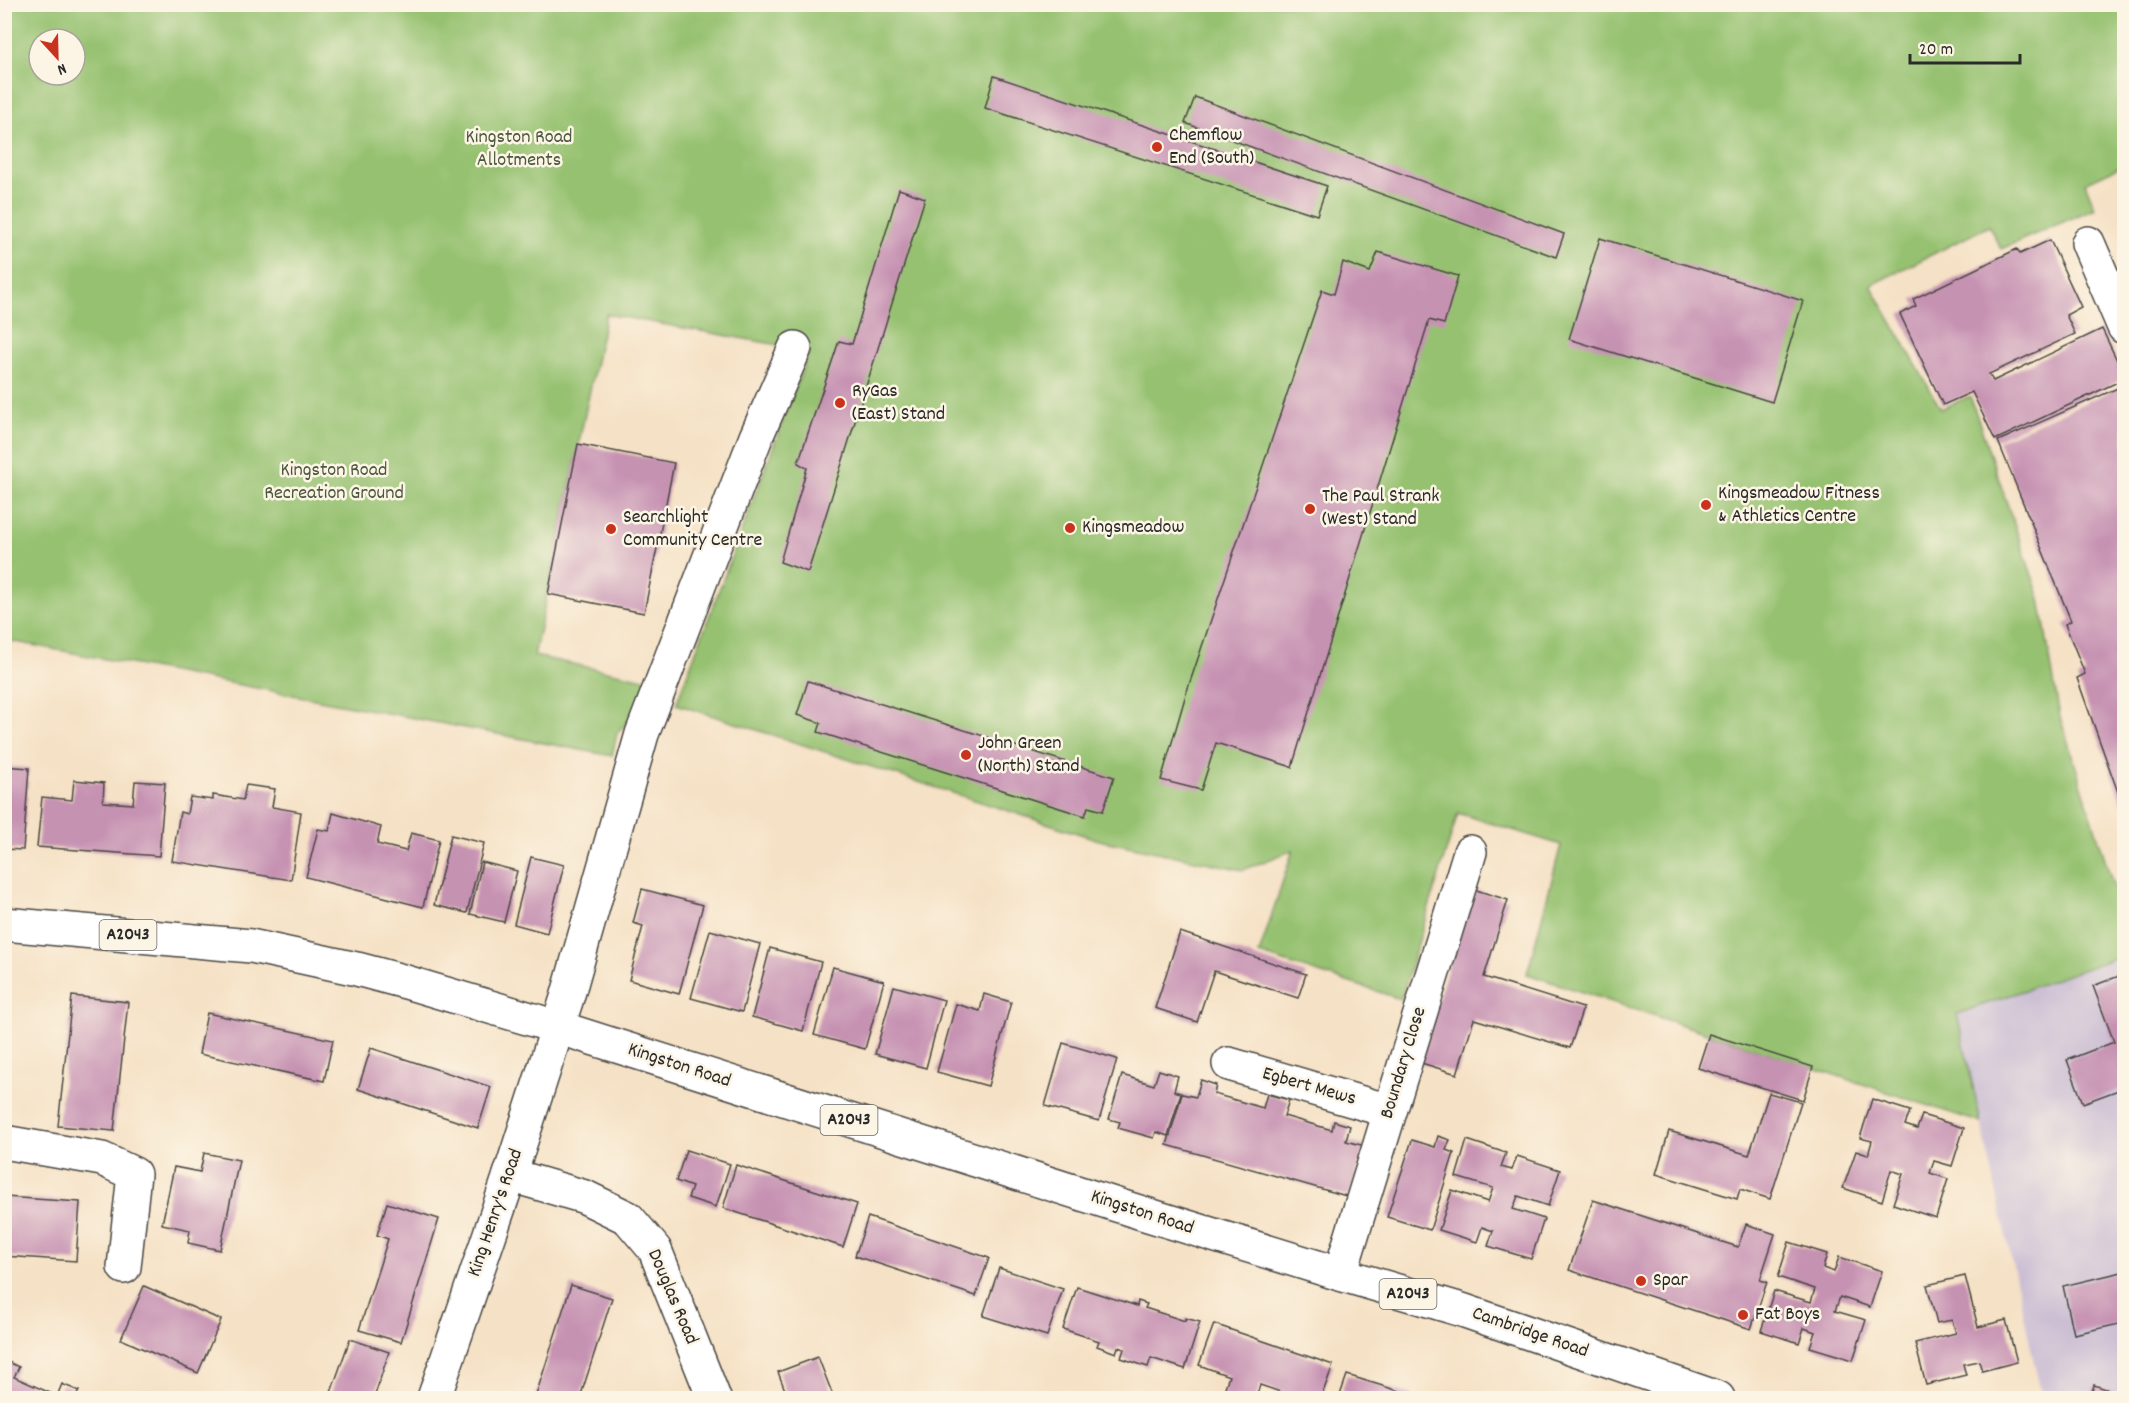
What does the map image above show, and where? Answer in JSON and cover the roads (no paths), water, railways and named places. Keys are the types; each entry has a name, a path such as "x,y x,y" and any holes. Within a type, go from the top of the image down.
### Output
{"street":[{"path":"2088,243 2124,327"},
{"name":"King Henry's Road","path":"434,1398 510,1175 557,1027 642,734 756,437 795,348"},
{"name":"Boundary Close","path":"1340,1274 1470,852"},
{"name":"Kingston Road","path":"4,924 251,946 386,976 557,1027 1340,1274"},
{"name":"Egbert Mews","path":"1229,1064 1389,1111"},
{"path":"4,1142 102,1159 134,1174 124,1267"},
{"name":"Douglas Road","path":"510,1175 585,1197 628,1218 655,1250 714,1398"},
{"name":"Cambridge Road","path":"1340,1274 1462,1310 1718,1398"}],"place":[{"name":"Chemflow End (South)","path":"1157,147"},
{"name":"RyGas (East) Stand","path":"840,403"},
{"name":"Kingsmeadow Fitness & Athletics Centre","path":"1706,505"},
{"name":"The Paul Strank (West) Stand","path":"1310,509"},
{"name":"Kingsmeadow","path":"1070,528"},
{"name":"Searchlight Community Centre","path":"611,529"},
{"name":"John Green (North) Stand","path":"966,755"},
{"name":"Spar","path":"1641,1281"},
{"name":"Fat Boys","path":"1743,1315"}],"park label":[{"name":"Kingston Road Allotments","path":"519,150"},
{"name":"Kingston Road Recreation Ground","path":"334,482"}]}
